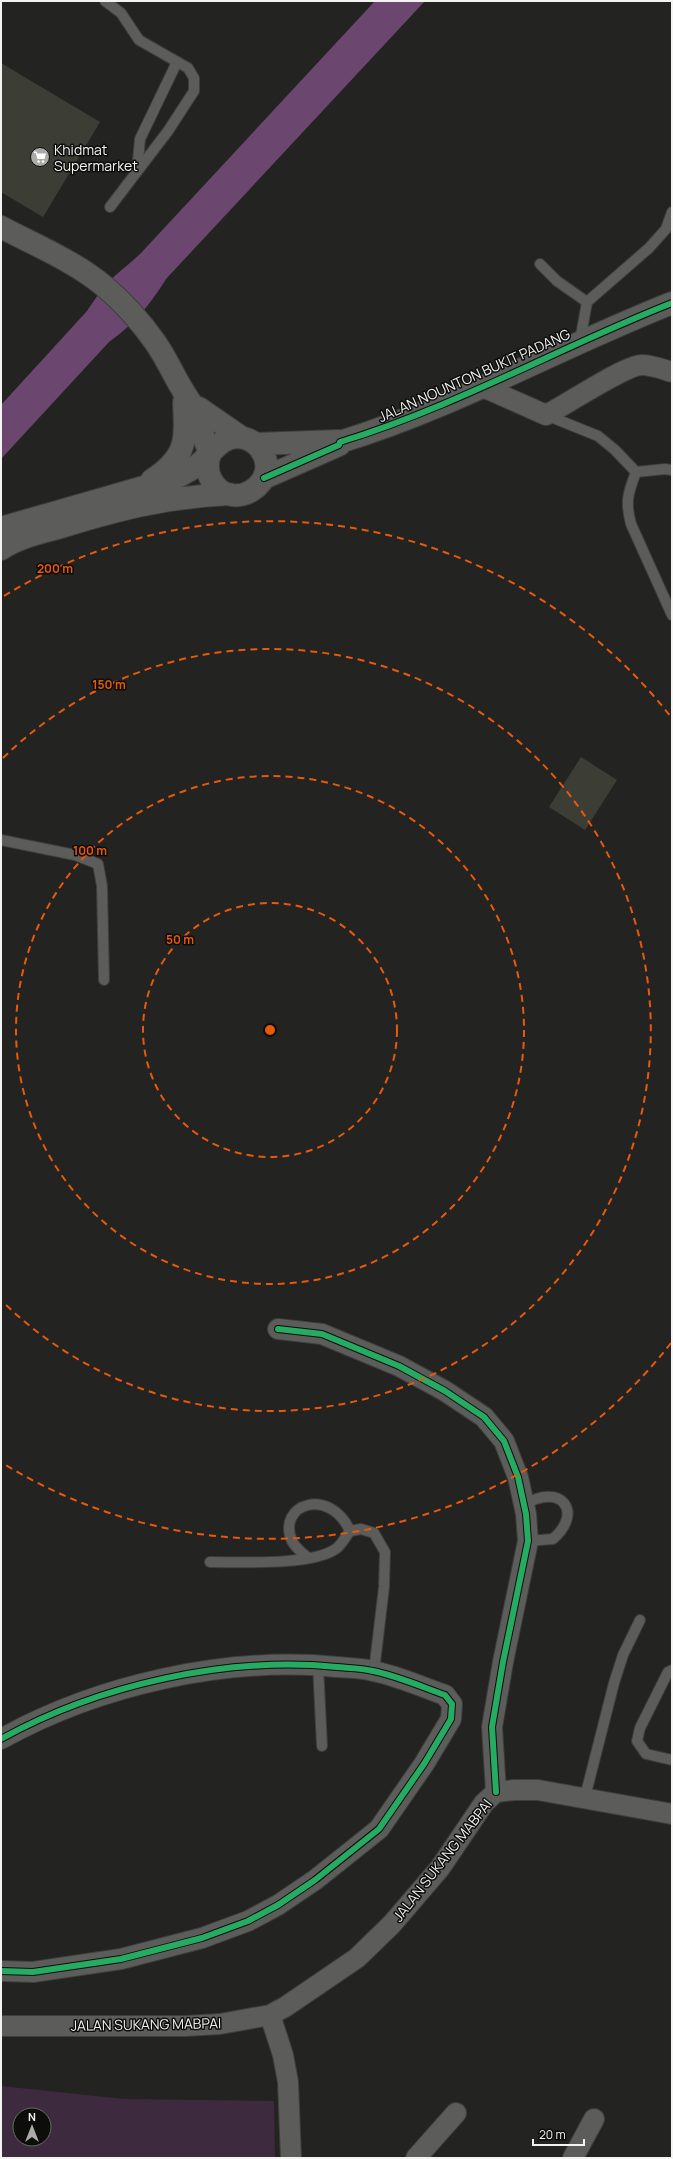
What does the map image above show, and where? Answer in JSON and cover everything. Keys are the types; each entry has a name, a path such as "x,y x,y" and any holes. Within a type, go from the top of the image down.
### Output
{"street":[{"path":"1,227 74,266 104,286 138,320 158,347 194,411 210,454 208,468 210,478 216,486 229,494"},
{"name":"JALAN NOUNTON BUKIT PADANG","path":"264,478 339,445 340,442 392,425 580,341 672,302"},
{"path":"482,386 546,415 565,406 624,370 640,365 672,372"},
{"path":"1,549 17,540 111,512 166,500 229,494 240,495 251,492 264,478 266,460 249,441 189,401"},
{"path":"137,489 158,475 179,455 184,443 189,401"},
{"path":"6,526 175,478 198,466 221,442 231,438 249,441"},
{"name":"JALAN NOUNTON BUKIT PADANG","path":"249,441 337,440 340,442"},
{"path":"278,1329 322,1334 399,1366 445,1391 484,1417 504,1441 518,1477 524,1505 528,1541 503,1662 492,1728 496,1792"},
{"path":"1,1739 35,1720 87,1699 219,1668 284,1664 318,1665 374,1671 445,1695 452,1704 451,1719 424,1764 379,1829 315,1880 278,1905 248,1921 202,1938 121,1960 33,1972 1,1971"},
{"name":"JALAN SUKANG MABPAI","path":"1,2026 186,2026 220,2024 270,2015 291,2003 357,1958 386,1930 440,1868 484,1803 496,1792 538,1790 585,1797 672,1814"},
{"path":"270,2015 283,2055 288,2082 291,2125 291,2158"},
{"path":"416,2158 456,2113"},
{"path":"573,2158 594,2119"}],"lane":[{"path":"105,1 121,13 139,40 188,68 194,78 194,91 168,131 110,207"},
{"path":"137,171 140,138 177,62"},
{"path":"580,341 587,302 649,248 666,229 672,212"},
{"path":"540,264 557,280 587,302"},
{"path":"546,415 598,436 615,450 636,472"},
{"path":"636,472 665,469 672,470"},
{"path":"636,472 627,496 627,511 631,524 672,615"},
{"path":"1,840 75,855 98,864 102,886 104,980"},
{"path":"524,1505 533,1499 550,1496 561,1499 566,1507 568,1517 565,1526 554,1538 528,1541"},
{"path":"307,1557 293,1543 290,1534 291,1522 296,1512 307,1504 319,1504 335,1510 345,1519 350,1531"},
{"path":"210,1562 271,1562 323,1555 337,1548 350,1531 362,1529 374,1533 384,1552 384,1587 374,1671"},
{"path":"585,1797 614,1683 623,1655 640,1620"},
{"path":"318,1665 322,1746"},
{"path":"672,1670 668,1672 640,1728 637,1741 646,1754 672,1760"}],"shaded area":[{"path":"375,1 425,1 166,279 154,298 141,314 109,342 1,459 1,405 87,311 100,291 108,282 141,253"},
{"path":"1,2086 124,2099 274,2101 275,2158 1,2158"}],"building":[{"name":"Khidmat Supermarket","path":"1,63 100,122 43,217 1,192"},
{"path":"581,757 617,780 585,830 549,807"}],"cycle path":[{"path":"264,478 339,445 340,442 425,412 589,338 672,303"},
{"path":"278,1329 322,1334 399,1366 445,1391 484,1417 504,1441 518,1477 526,1514 528,1541 503,1662 492,1727 496,1792"},
{"path":"1,1739 39,1720 79,1703 121,1690 164,1679 207,1671 251,1666 295,1665 369,1670 401,1679 445,1695 452,1704 451,1719 424,1764 379,1829 315,1880 278,1905 248,1921 202,1938 121,1959 33,1972 1,1971"}],"place":[{"name":"Khidmat Supermarket","path":"40,157"}]}
